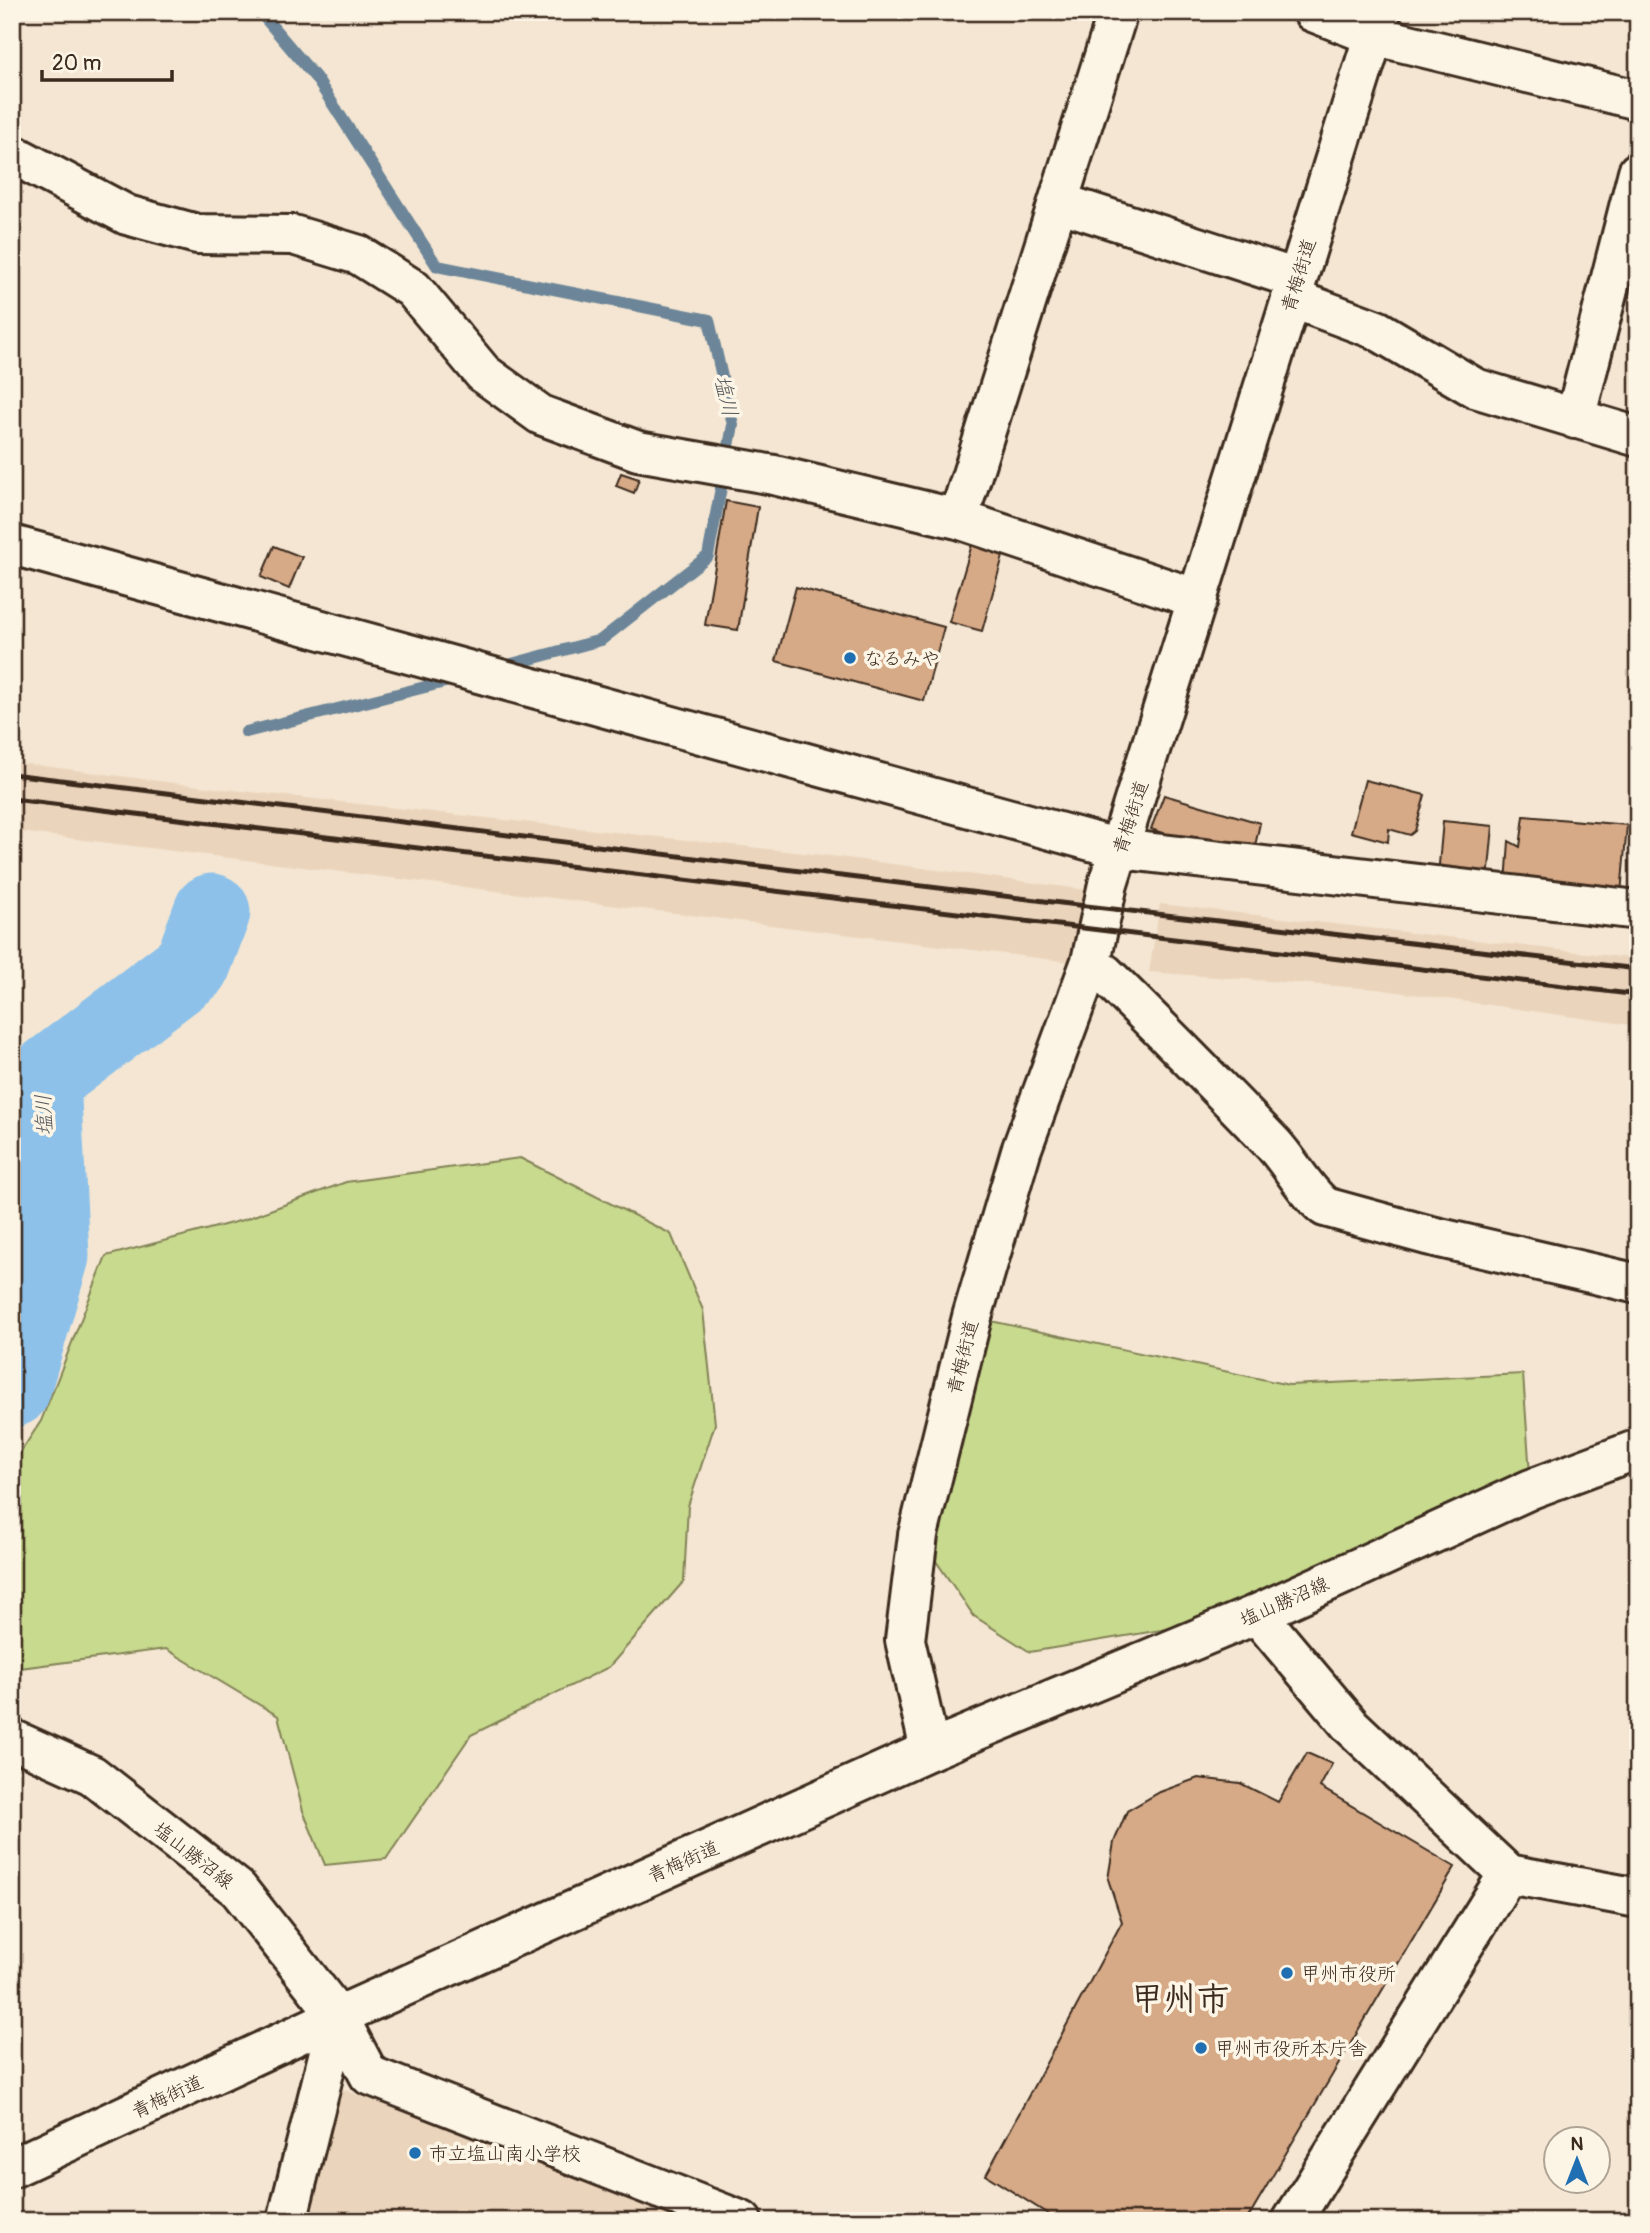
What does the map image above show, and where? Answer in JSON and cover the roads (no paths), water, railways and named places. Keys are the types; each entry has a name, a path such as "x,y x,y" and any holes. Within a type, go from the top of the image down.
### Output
{"street":[{"path":"958,519 1118,12"},
{"path":"1313,12 1377,23 1638,100"},
{"name":"青梅街道","path":"12,2168 338,2016 930,1750 905,1640 918,1535 972,1317 1010,1189 1089,968 1108,884 1377,23"},
{"path":"12,154 127,215 197,234 293,235 359,255 413,289 484,373 541,415 638,451 774,475 958,519 1198,600"},
{"path":"1575,419 1638,172"},
{"path":"1058,202 1294,289 1377,330 1475,388 1638,437"},
{"path":"12,545 1120,849 1638,910"},
{"path":"1089,968 1104,973 1207,1076 1289,1161 1315,1200 1325,1208 1427,1236 1638,1284"},
{"name":"塩山勝沼線","path":"930,1750 1257,1614 1531,1489 1638,1448"},
{"path":"1257,1614 1350,1726 1508,1874 1638,1898"},
{"name":"塩山勝沼線","path":"12,1739 92,1775 238,1889 338,2016 369,2075 743,2221"},
{"path":"1292,2221 1508,1874"},
{"path":"288,2221 338,2016"}],"waterway":[{"name":"塩川","path":"260,12 316,78 437,266 709,320 733,425 708,556 601,640 501,667"},
{"name":"塩川","path":"246,732 457,679"},
{"name":"塩川","path":"12,1389 51,1256 42,1080 192,966 212,912"}],"railway":[{"path":"12,774 1069,904 1638,969"},
{"path":"12,799 1638,995"}],"place":[{"name":"なるみや","path":"850,658"},
{"name":"甲州市役所","path":"1287,1973"},
{"name":"甲州市役所本庁舎","path":"1201,2048"},
{"name":"市立塩山南小学校","path":"415,2153"}],"district":[{"name":"甲州市","path":"1180,1998"}]}
